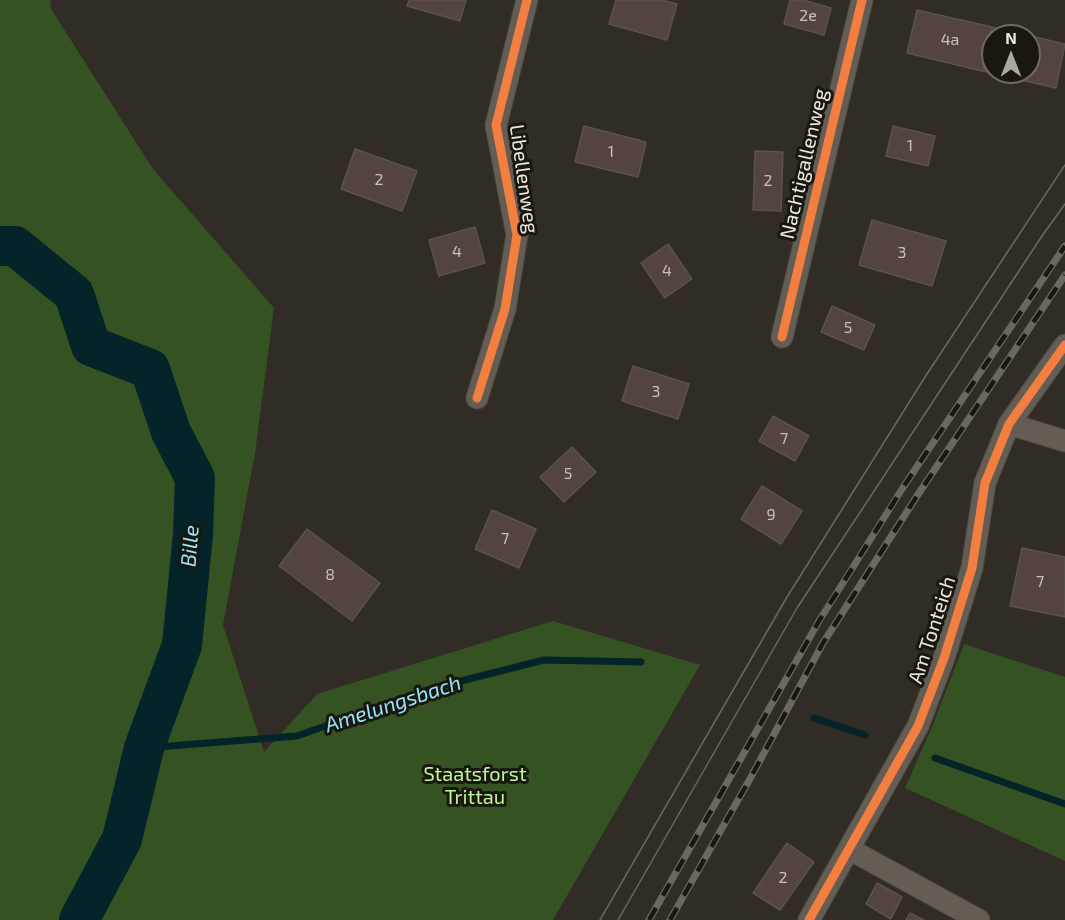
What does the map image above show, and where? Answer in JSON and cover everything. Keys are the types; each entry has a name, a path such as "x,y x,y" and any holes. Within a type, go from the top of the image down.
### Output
{"street":[{"name":"Libellenweg","path":"477,398 505,309 517,235 496,125 527,0"},
{"name":"Nachtigallenweg","path":"782,337 862,0"},
{"name":"Am Tonteich","path":"809,920 918,726 944,658 972,568 985,483 1009,424 1065,345"},
{"path":"1009,424 1065,441"},
{"path":"849,849 979,920"}],"green space":[{"name":"Staatsforst Trittau","path":"0,0 50,0 51,9 153,169 274,308 255,453 223,625 264,752 317,694 553,621 700,665 553,920 0,920"},
{"path":"964,644 1065,677 1065,861 905,788 932,727"}],"building":[{"path":"409,0 466,0 460,21 407,6"},
{"path":"616,0 662,0 677,4 667,40 609,24"},
{"path":"790,0 803,0 831,8 824,35 784,24"},
{"path":"917,10 981,25 981,71 907,53"},
{"path":"1041,38 1065,44 1056,88 1039,84 1041,84"},
{"path":"584,126 646,142 638,177 575,162"},
{"path":"893,126 935,136 928,166 886,156"},
{"path":"355,149 417,171 402,211 341,189"},
{"path":"755,151 783,152 781,211 753,210"},
{"path":"872,220 946,241 932,286 859,265"},
{"path":"475,227 485,263 439,276 429,240"},
{"path":"668,244 692,279 665,298 641,263"},
{"path":"832,306 875,325 864,350 821,332"},
{"path":"633,366 689,384 678,419 622,401"},
{"path":"773,416 809,436 795,461 759,441"},
{"path":"572,447 596,472 564,502 540,477"},
{"path":"762,486 802,511 781,544 741,519"},
{"path":"492,510 536,529 519,568 475,549"},
{"path":"307,529 380,583 352,621 279,566"},
{"path":"1022,548 1065,557 1065,617 1010,606"},
{"path":"787,843 814,862 780,910 753,893"},
{"path":"877,883 902,897 891,919 866,904"},
{"path":"910,913 924,920 906,920"}],"waterway":[{"name":"Bille","path":"0,246 15,246 74,294 91,346 150,369 171,432 195,478 193,534 182,645 144,748 122,839 79,920"},
{"name":"Amelungsbach","path":"144,748 297,736 433,688 544,660 641,662"},
{"name":"Amelungsbach","path":"814,718 865,735"},
{"name":"Amelungsbach","path":"935,758 1065,804"}],"tram line":[{"path":"600,920 787,597 925,377 1065,165"},
{"path":"618,920 797,608 1065,204"}],"railway":[{"path":"649,920 819,621 904,486 1065,246"},
{"path":"670,920 823,643 917,496 1065,275"}],"cycle path":[{"path":"477,398 505,309 517,235 496,125 527,0"},
{"path":"782,337 862,0"},
{"path":"809,920 918,726 944,658 972,568 985,483 1009,424 1065,345"}]}
